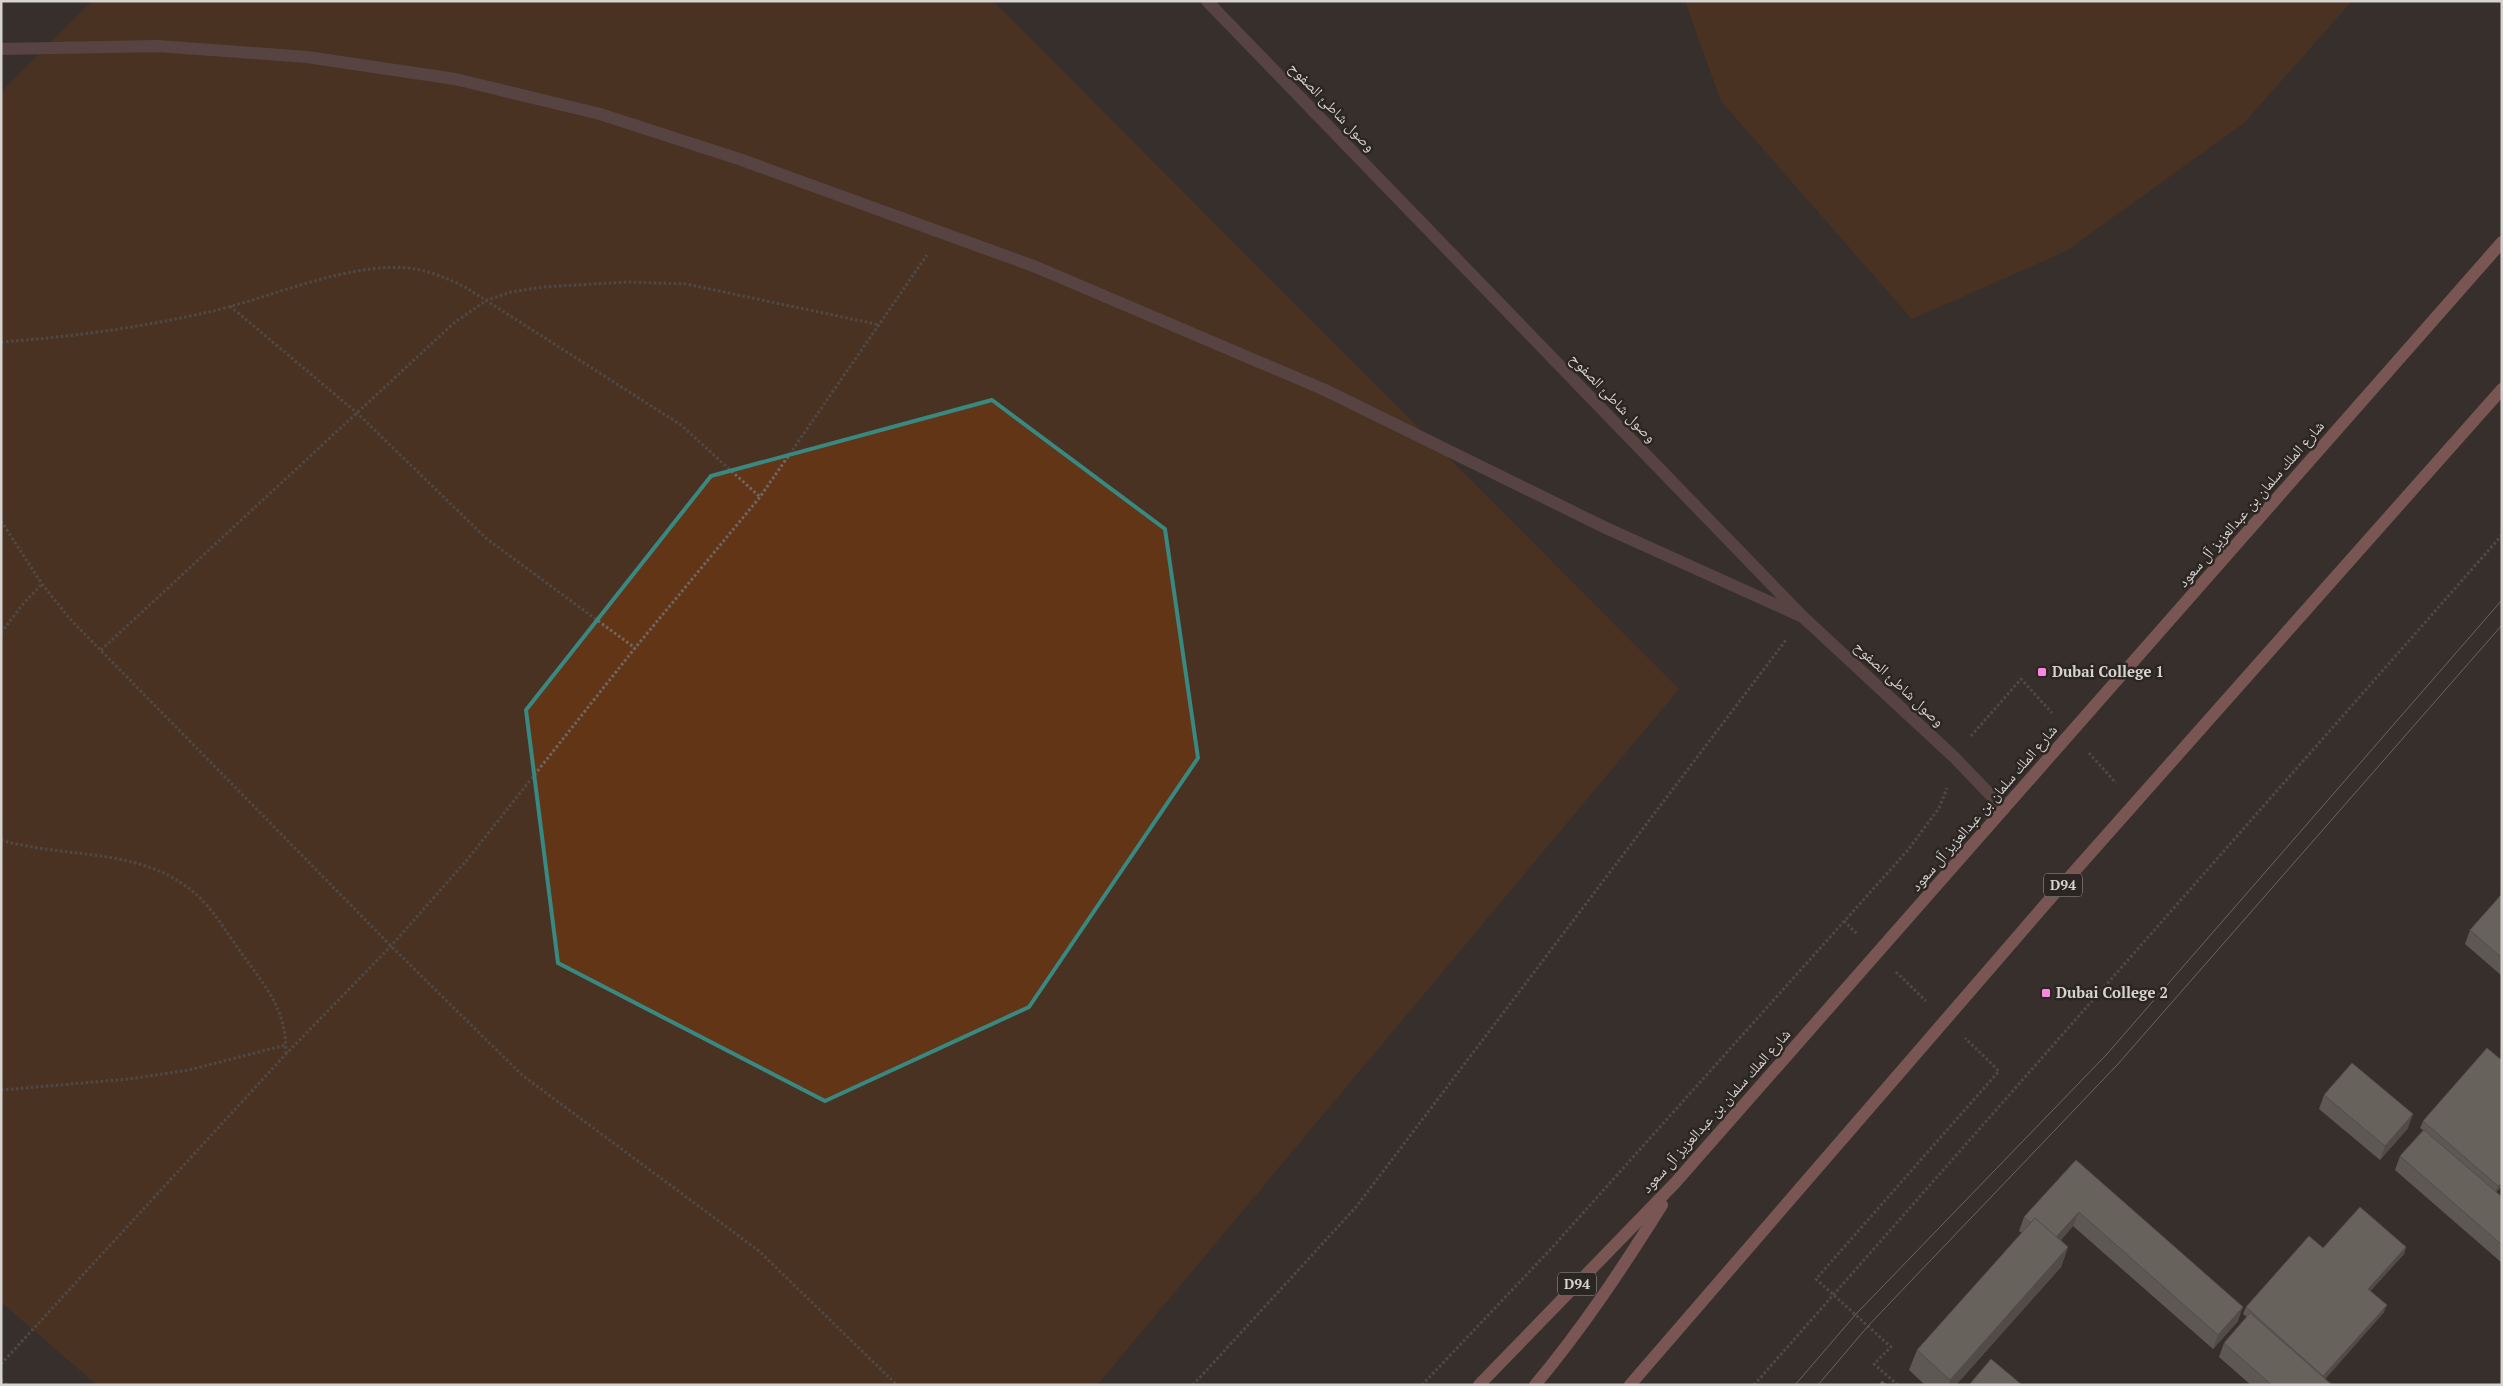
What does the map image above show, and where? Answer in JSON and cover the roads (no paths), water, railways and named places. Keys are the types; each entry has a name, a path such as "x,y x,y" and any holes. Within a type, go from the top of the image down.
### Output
{"main road":[{"name":"شارع الملك سلمان بن عبدالعزيز آل سعود","path":"1479,1385 1675,1183 2502,242"},
{"name":"D94","path":"1630,1385 2135,804 2502,389"},
{"path":"1535,1385 1562,1352 1621,1270 1675,1183"}],"lane":[{"name":"وصول شاطئ الصفوح","path":"1207,1 1804,617 1954,757 2004,809"},
{"path":"1,49 158,46 307,57 455,79 600,114 742,160 1036,267 1325,390 1606,528 1804,617"}],"tram line":[{"path":"1795,1385 1856,1314 2107,1054 2502,600"},
{"path":"1818,1385 1868,1326 2118,1064 2502,625"}],"place":[{"name":"Dubai College 1","path":"2042,672"},
{"name":"Dubai College 2","path":"2046,993"}]}
